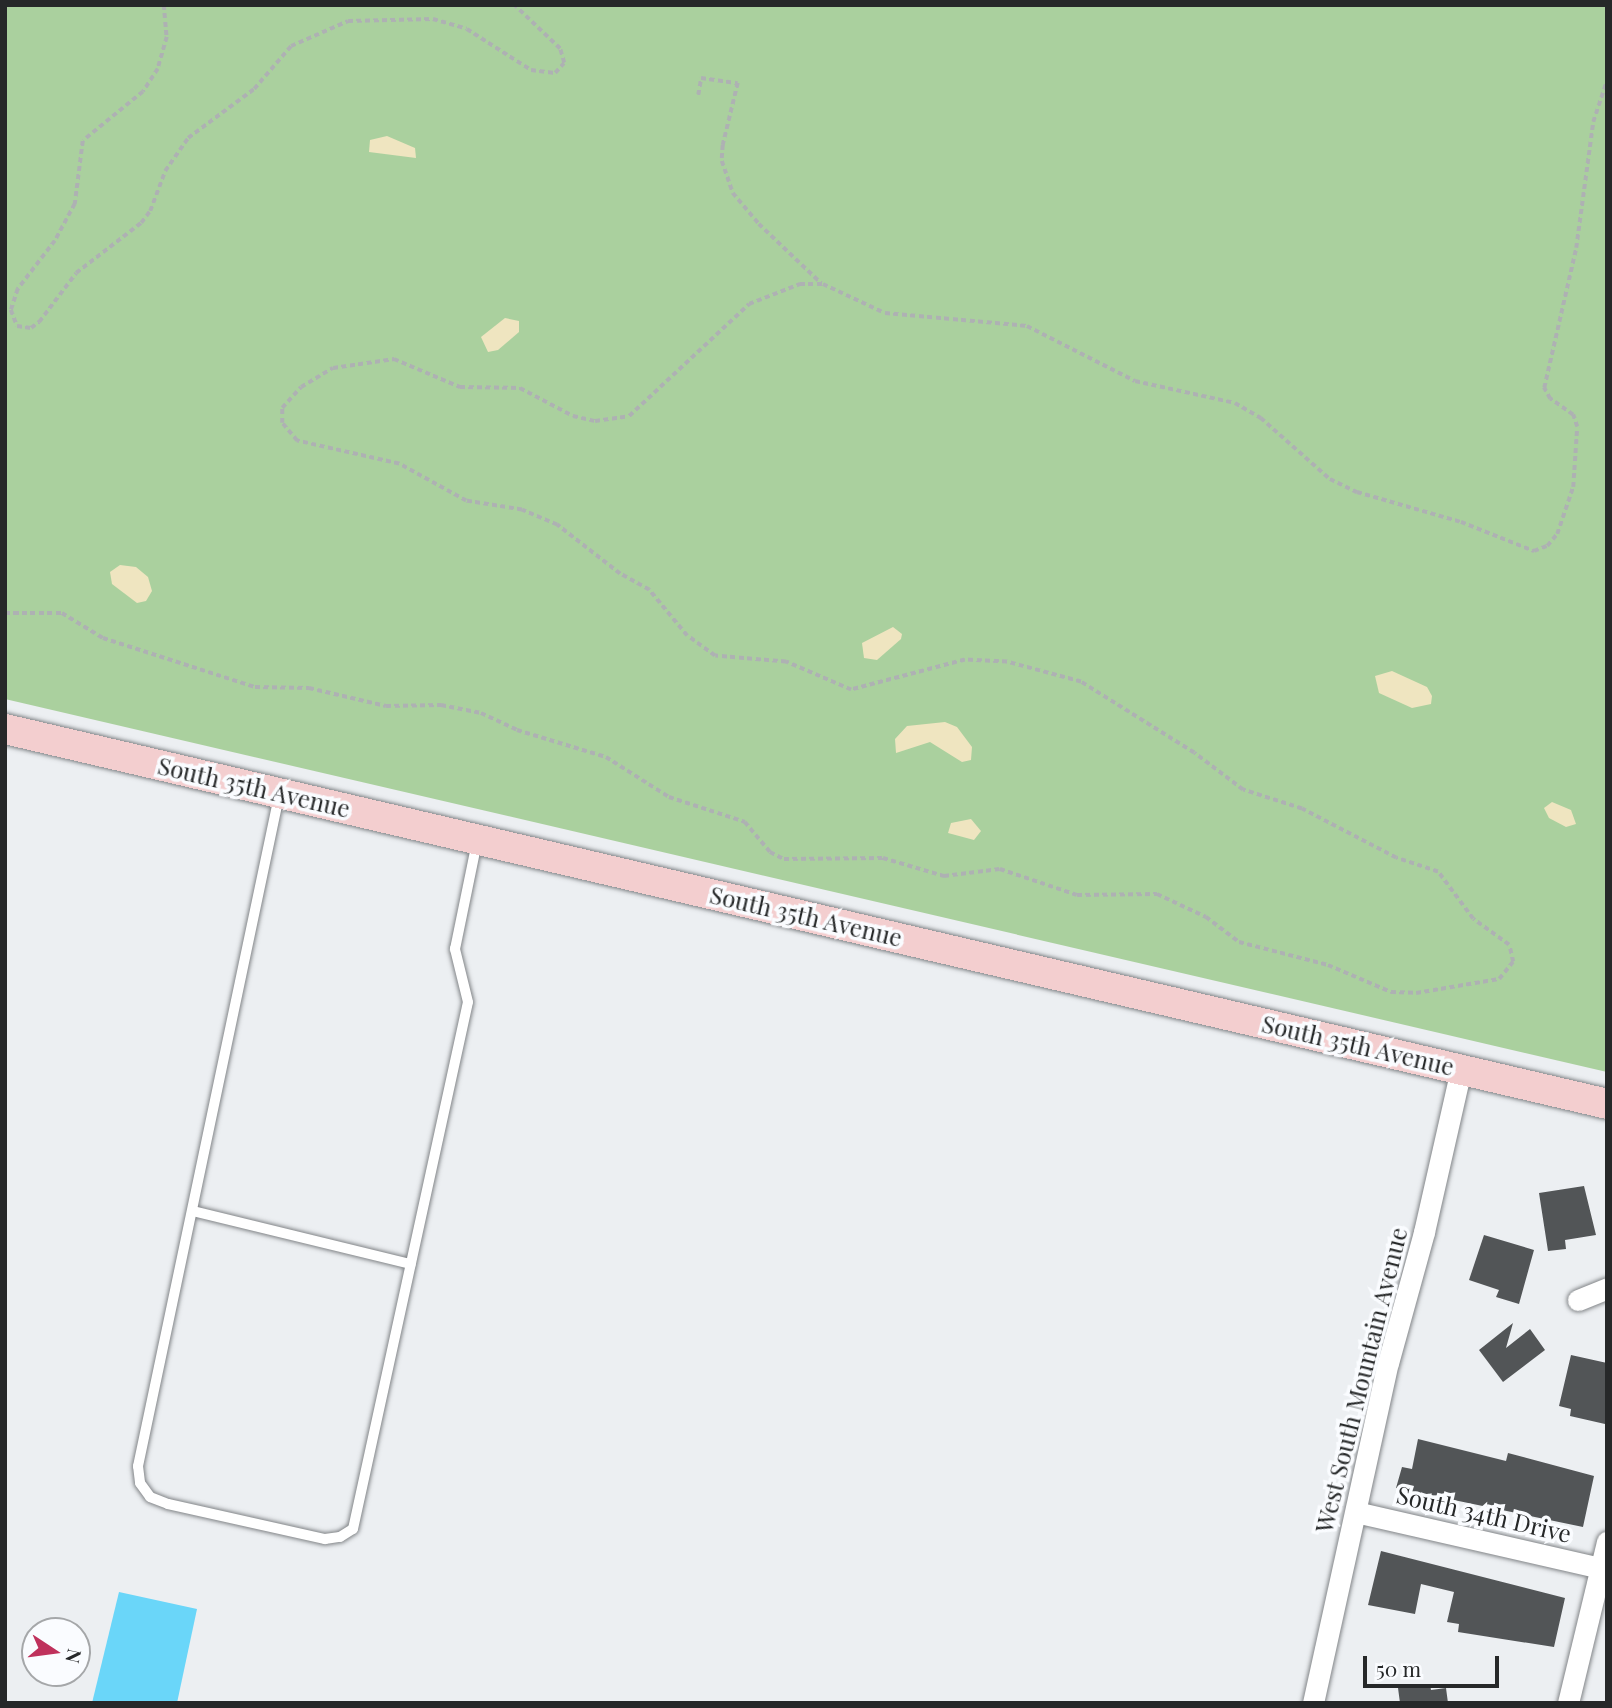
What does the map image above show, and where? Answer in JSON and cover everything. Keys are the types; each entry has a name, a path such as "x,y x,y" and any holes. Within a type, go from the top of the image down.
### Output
{"main road":[{"name":"South 35th Avenue","path":"5,729 1607,1104"}],"street":[{"name":"West South Mountain Avenue","path":"1313,1703 1461,1069"},
{"path":"1578,1300 1607,1288"},
{"name":"South 34th Drive","path":"1356,1512 1601,1568"},
{"path":"1569,1703 1607,1542"}],"lane":[{"path":"280,793 138,1466 140,1483 150,1497 168,1504 325,1539 340,1537 353,1529 468,1002 455,949 478,840"},
{"path":"193,1211 411,1264"}],"path":[{"path":"164,5 167,37 158,69 144,92 83,141 75,204 12,301 17,326 32,328 39,323 76,273 141,223 150,211 165,171 188,138 254,89 291,46 348,21 433,19 467,29 531,70 555,73 564,63 560,49 514,5"},
{"path":"1384,5 1418,5"},
{"path":"698,95 701,78 738,83 723,153 733,193 759,224 823,284 886,313 1027,326 1135,381 1235,403 1261,418 1330,478 1356,492 1461,522 1534,551 1547,547 1558,534 1573,487 1577,427 1573,415 1550,399 1544,388 1576,248 1593,122 1607,80"},
{"path":"5,613 62,613 103,638 255,687 309,688 386,706 441,705 481,713 517,730 606,757 669,797 746,822 769,852 783,859 883,859 944,876 1000,869 1077,895 1157,894 1206,917 1239,943 1328,965 1391,992 1416,993 1499,979 1513,962 1509,945 1473,919 1438,872 1396,858 1302,809 1243,790 1194,753 1081,682 1007,662 965,660 851,690 786,662 715,656 687,636 649,590 620,574 574,535 540,515 466,502 399,464 297,441 282,422 282,408 289,397 313,378 374,359 394,359 460,387 520,388 573,416 595,421 629,416 749,304 800,284 823,284"}],"green space":[{"path":"5,5 1607,5 1607,1072 5,699"}],"sand":[{"path":"387,136 415,148 416,158 369,152 370,140"},
{"path":"505,318 519,321 519,332 498,350 488,352 481,337"},
{"path":"120,565 136,567 148,577 152,591 146,601 137,603 112,584 110,572"},
{"path":"893,627 902,634 901,639 877,660 864,658 862,643"},
{"path":"1392,671 1427,687 1432,696 1431,704 1412,708 1379,693 1375,676"},
{"path":"945,722 957,727 972,747 971,760 962,762 930,742 896,753 895,739 907,726"},
{"path":"1552,802 1571,810 1576,824 1566,827 1549,818 1544,808"},
{"path":"971,819 981,831 974,840 948,833 951,823"}],"water":[{"path":"119,1592 197,1609 177,1703 92,1703"}],"building":[{"path":"1584,1186 1596,1235 1565,1240 1566,1249 1548,1251 1539,1193"},
{"path":"1484,1235 1534,1250 1519,1304 1496,1297 1499,1290 1469,1280"},
{"path":"1513,1323 1506,1348 1530,1329 1545,1350 1503,1382 1479,1350"},
{"path":"1571,1355 1607,1363 1605,1424 1570,1416 1571,1409 1559,1406"},
{"path":"1418,1439 1506,1461 1508,1453 1594,1476 1583,1527 1396,1488 1402,1467 1412,1469"},
{"path":"1381,1551 1565,1598 1554,1647 1458,1632 1459,1624 1447,1622 1454,1592 1421,1584 1415,1614 1368,1605"},
{"path":"1430,1684 1431,1690 1446,1688 1448,1703 1400,1703 1398,1688"}]}
